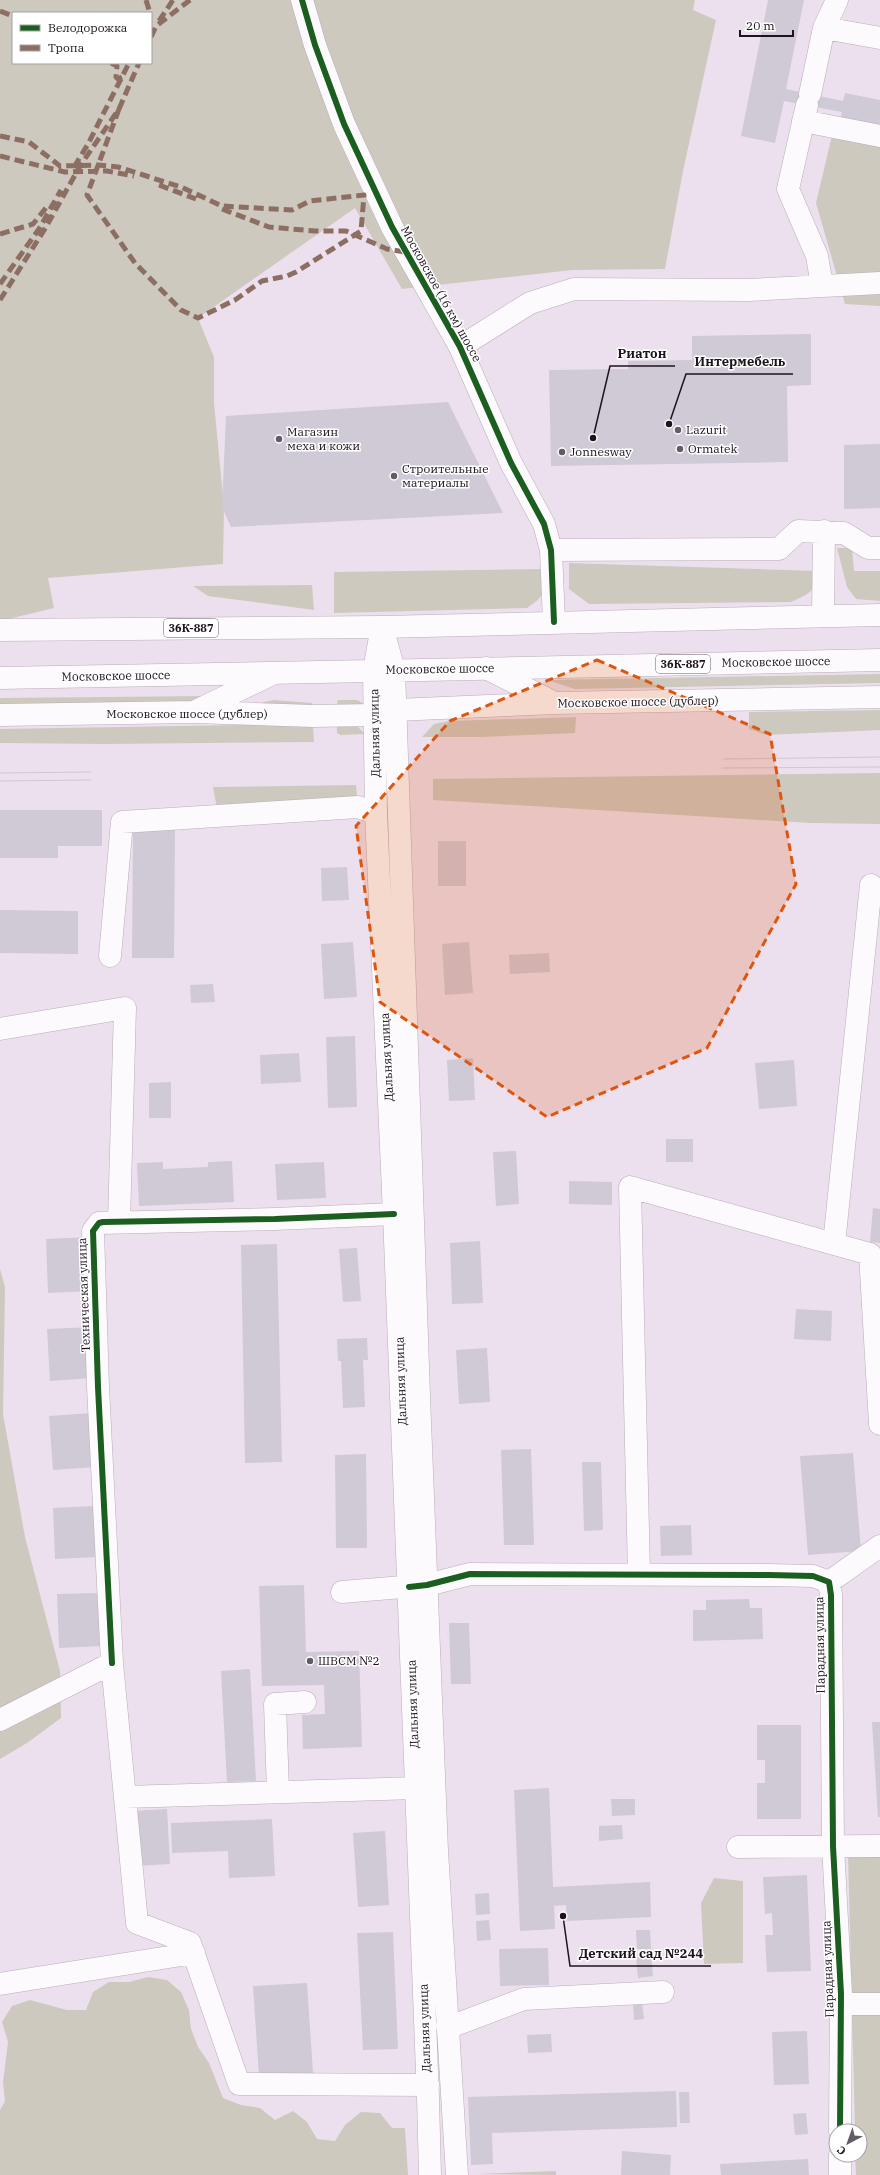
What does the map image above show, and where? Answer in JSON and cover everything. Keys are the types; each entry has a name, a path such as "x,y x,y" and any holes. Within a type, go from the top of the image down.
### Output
{"main road":[{"name":"Московское (16 км) шоссе","path":"302,0 315,45 348,131 395,234 460,347 511,463 544,524 551,550 554,622"},
{"path":"822,286 817,256 788,189 824,28 837,0"},
{"path":"824,28 880,38"},
{"path":"807,107 880,136"},
{"path":"460,347 530,303 574,290 749,290 880,283"},
{"path":"823,616 824,531"},
{"path":"551,550 779,549 798,532 824,531 844,533 868,548 880,548"},
{"name":"36К-887","path":"0,630 382,627 880,615"},
{"name":"Дальняя улица","path":"382,627 384,670 396,710 418,1586 416,1788 428,2084 430,2175"},
{"name":"Московское шоссе","path":"0,678 272,674 384,670 880,660"},
{"path":"486,668 556,703"},
{"name":"Дальняя улица","path":"384,670 374,715 376,813 394,1214 457,2175"},
{"path":"193,712 272,674"},
{"name":"Московское шоссе (дублер)","path":"396,710 556,703 880,698"},
{"name":"Московское шоссе (дублер)","path":"0,715 193,712 313,716 374,715"},
{"path":"110,956 122,822 358,807 376,813"},
{"path":"834,1244 872,885"},
{"path":"0,1029 125,1008 119,1222"},
{"path":"640,1574 630,1187 875,1255 880,1424"},
{"name":"Техническая улица","path":"112,1663 98,1387 93,1231 99,1223 275,1219 394,1214"},
{"path":"829,1582 880,1546"},
{"name":"Парадная улица","path":"342,1592 418,1586 470,1574 813,1576 829,1582 831,1595 833,1846 841,2004 840,2123"},
{"path":"0,1720 112,1663 137,1923 190,1943 239,2084 428,2084"},
{"path":"278,1792 275,1704 306,1702"},
{"path":"125,1797 416,1788"},
{"path":"738,1847 880,1846"},
{"path":"0,1984 194,1953"},
{"path":"447,2026 455,2025 524,1999 664,1992"},
{"path":"841,2004 880,2004"},
{"path":"840,2163 840,2175"}],"highlighted area":[{"path":"597,660 770,734 796,884 707,1048 547,1117 380,1002 356,826 450,721"}],"shaded area":[{"path":"0,0 695,0 693,10 716,20 683,171 665,269 572,270 402,289 355,208 198,318 214,357 214,403 224,507 223,564 48,578 54,608 0,621"},
{"path":"834,127 880,136 880,306 845,304 816,203"},
{"path":"837,548 852,548 854,571 880,571 880,601 856,599 847,587"},
{"path":"569,563 817,571 817,578 813,588 807,594 791,602 589,604 569,589"},
{"path":"543,569 547,587 538,600 527,608 334,613 334,572"},
{"path":"312,585 314,610 208,596 193,586"},
{"path":"880,674 880,683 575,689 547,680"},
{"path":"207,696 188,704 0,708 0,698"},
{"path":"274,700 312,703 312,709 251,709 264,702"},
{"path":"338,700 357,700 366,705 336,707"},
{"path":"880,710 880,730 766,735 749,729 749,712"},
{"path":"576,717 575,733 481,737 422,737 434,724 449,721"},
{"path":"337,723 355,724 365,734 341,735 337,733"},
{"path":"297,724 313,726 314,742 105,744 0,743 0,729"},
{"path":"880,773 880,824 810,823 433,800 433,779"},
{"path":"356,785 358,807 217,808 213,787"},
{"path":"0,1269 5,1287 3,1414 25,1537 60,1671 61,1718 27,1743 0,1759"},
{"path":"848,1852 880,1853 880,2175 856,2175 855,2163 868,2163 868,2123 855,2123"},
{"path":"714,1878 743,1881 743,1963 704,1964 701,1903"},
{"path":"148,1977 167,1980 181,1992 189,2010 191,2029 198,2047 209,2063 223,2098 241,2105 260,2108 275,2120 293,2111 307,2122 317,2139 335,2141 345,2125 361,2112 380,2113 392,2128 405,2128 408,2175 0,2175 0,2110 5,2101 3,2082 8,2042 2,2022 12,2006 30,2000 67,2010 86,2010 93,1992 109,1982 129,1982"},
{"path":"556,2171 556,2175 477,2174"}],"building":[{"path":"768,0 804,0 786,89 843,101 845,93 880,100 880,133 839,125 842,112 784,101 775,143 741,136"},
{"path":"811,334 811,385 787,386 788,462 551,466 549,370 628,369 628,361 692,360 692,336"},
{"path":"448,402 503,513 231,527 222,507 226,416"},
{"path":"880,444 880,508 844,509 844,445"},
{"path":"0,810 102,810 102,846 58,846 58,858 0,858"},
{"path":"133,829 175,830 174,958 132,958"},
{"path":"438,841 466,841 466,886 438,886"},
{"path":"347,867 349,900 322,901 321,868"},
{"path":"0,910 78,911 78,954 0,953"},
{"path":"353,942 357,997 324,999 321,944"},
{"path":"469,942 473,993 445,995 442,944"},
{"path":"549,953 550,972 510,974 509,955"},
{"path":"213,984 215,1002 191,1003 190,985"},
{"path":"355,1036 357,1107 328,1108 326,1037"},
{"path":"299,1053 301,1082 261,1084 260,1055"},
{"path":"473,1058 475,1100 449,1101 447,1060"},
{"path":"794,1060 797,1106 759,1109 755,1063"},
{"path":"171,1082 171,1118 149,1118 149,1083"},
{"path":"666,1139 693,1139 693,1162 666,1162"},
{"path":"516,1151 519,1204 496,1206 493,1152"},
{"path":"232,1161 234,1202 139,1206 137,1163 163,1162 163,1169 208,1167 208,1162"},
{"path":"324,1162 326,1198 277,1200 275,1164"},
{"path":"569,1181 612,1182 612,1205 569,1204"},
{"path":"873,1208 880,1209 880,1243 870,1242"},
{"path":"89,1237 91,1291 48,1293 46,1239"},
{"path":"480,1241 483,1303 452,1304 450,1243"},
{"path":"277,1244 282,1462 245,1463 241,1245"},
{"path":"357,1248 361,1301 343,1302 339,1249"},
{"path":"796,1309 832,1311 831,1341 794,1339"},
{"path":"91,1327 93,1378 50,1381 47,1329"},
{"path":"367,1338 368,1360 363,1360 365,1407 343,1408 341,1361 338,1361 337,1339"},
{"path":"487,1348 490,1402 459,1404 456,1350"},
{"path":"92,1413 96,1467 53,1470 49,1416"},
{"path":"531,1449 534,1545 504,1545 501,1450"},
{"path":"853,1453 861,1551 808,1555 800,1456"},
{"path":"366,1454 367,1548 336,1548 335,1455"},
{"path":"582,1462 601,1462 603,1530 584,1531"},
{"path":"95,1506 97,1557 55,1559 53,1508"},
{"path":"691,1525 692,1555 661,1556 660,1526"},
{"name":"ШВСМ №2","path":"304,1585 306,1652 359,1651 362,1747 303,1749 302,1715 325,1714 324,1685 262,1686 259,1586"},
{"path":"101,1593 102,1646 59,1648 57,1594"},
{"path":"749,1599 750,1608 762,1608 763,1639 693,1641 693,1610 706,1610 706,1600"},
{"path":"449,1623 469,1623 471,1684 451,1684"},
{"path":"250,1669 256,1781 227,1782 221,1671"},
{"path":"872,1722 880,1722 880,1817 878,1817"},
{"path":"757,1725 801,1725 801,1819 757,1819 757,1783 765,1783 765,1760 757,1760"},
{"path":"549,1788 553,1887 650,1882 651,1917 567,1921 566,1905 554,1906 555,1929 520,1931 514,1790"},
{"path":"611,1799 635,1799 635,1815 612,1816"},
{"path":"167,1809 170,1864 135,1866 132,1811"},
{"path":"272,1819 275,1876 229,1878 228,1851 172,1853 171,1823"},
{"path":"622,1825 623,1839 599,1841 599,1826"},
{"path":"385,1831 389,1905 358,1907 353,1833"},
{"path":"807,1875 811,1971 767,1972 765,1935 773,1935 772,1913 765,1914 763,1877"},
{"path":"489,1893 490,1914 476,1915 475,1894"},
{"path":"489,1920 491,1940 477,1941 476,1921"},
{"path":"636,1930 650,1930 651,1949 637,1949"},
{"path":"393,1932 398,2049 363,2050 357,1933"},
{"path":"548,1948 549,1985 500,1986 499,1949"},
{"path":"651,1955 653,1976 638,1978 636,1957"},
{"path":"307,1983 313,2073 259,2076 253,1986"},
{"path":"633,2003 642,2003 644,2019 634,2020"},
{"path":"807,2031 809,2084 774,2085 772,2032"},
{"path":"551,2034 552,2052 528,2053 527,2035"},
{"path":"676,2091 677,2127 492,2133 493,2164 471,2165 468,2097"},
{"path":"679,2092 689,2092 690,2123 680,2123"},
{"path":"806,2113 808,2134 795,2135 793,2114"},
{"path":"622,2151 671,2155 670,2175 621,2175"},
{"path":"808,2159 809,2175 721,2175 720,2164"}],"tram line":[{"path":"724,759 880,757"},
{"path":"723,768 880,767"},
{"path":"0,773 91,772"},
{"path":"0,781 91,780"}],"marked path":[{"path":"146,0 150,12"},
{"path":"159,21 173,0"},
{"path":"152,35 156,26 190,0"},
{"path":"0,11 12,16"},
{"path":"113,64 117,66 116,77 118,79 122,77"},
{"path":"74,167 88,144 128,64"},
{"path":"119,109 139,64"},
{"path":"0,136 29,142 60,166 98,165 118,167 181,187 222,206 292,210 310,201 364,195 361,231 296,272 287,276 262,281 235,300 198,318 181,310 135,263 87,195 119,109 80,166 46,227 0,300"},
{"path":"0,156 65,172 107,171 134,176"},
{"path":"159,185 196,199"},
{"path":"0,284 39,229 61,190"},
{"path":"0,234 33,224 49,204"},
{"path":"222,209 269,227 315,231 346,231 387,249 405,252"}],"cycle path":[{"path":"302,0 315,45 344,124 392,227 460,347 511,463 544,524 551,550 554,622"},
{"path":"112,1663 98,1387 93,1231 99,1223 103,1222 275,1219 394,1214"},
{"path":"409,1587 427,1585 470,1574 769,1575 813,1576 829,1582 831,1595 833,1846 841,1994 840,2123"}],"place":[{"name":"Интермебель","path":"669,424"},
{"name":"Lazurit","path":"678,430"},
{"name":"Риатон","path":"593,438"},
{"name":"Магазин меха и кожи","path":"279,439"},
{"name":"Ormatek","path":"680,449"},
{"name":"Jonnesway","path":"562,452"},
{"name":"Строительные материалы","path":"394,476"},
{"name":"ШВСМ №2","path":"310,1661"},
{"name":"Детский сад №244","path":"563,1916"}]}
